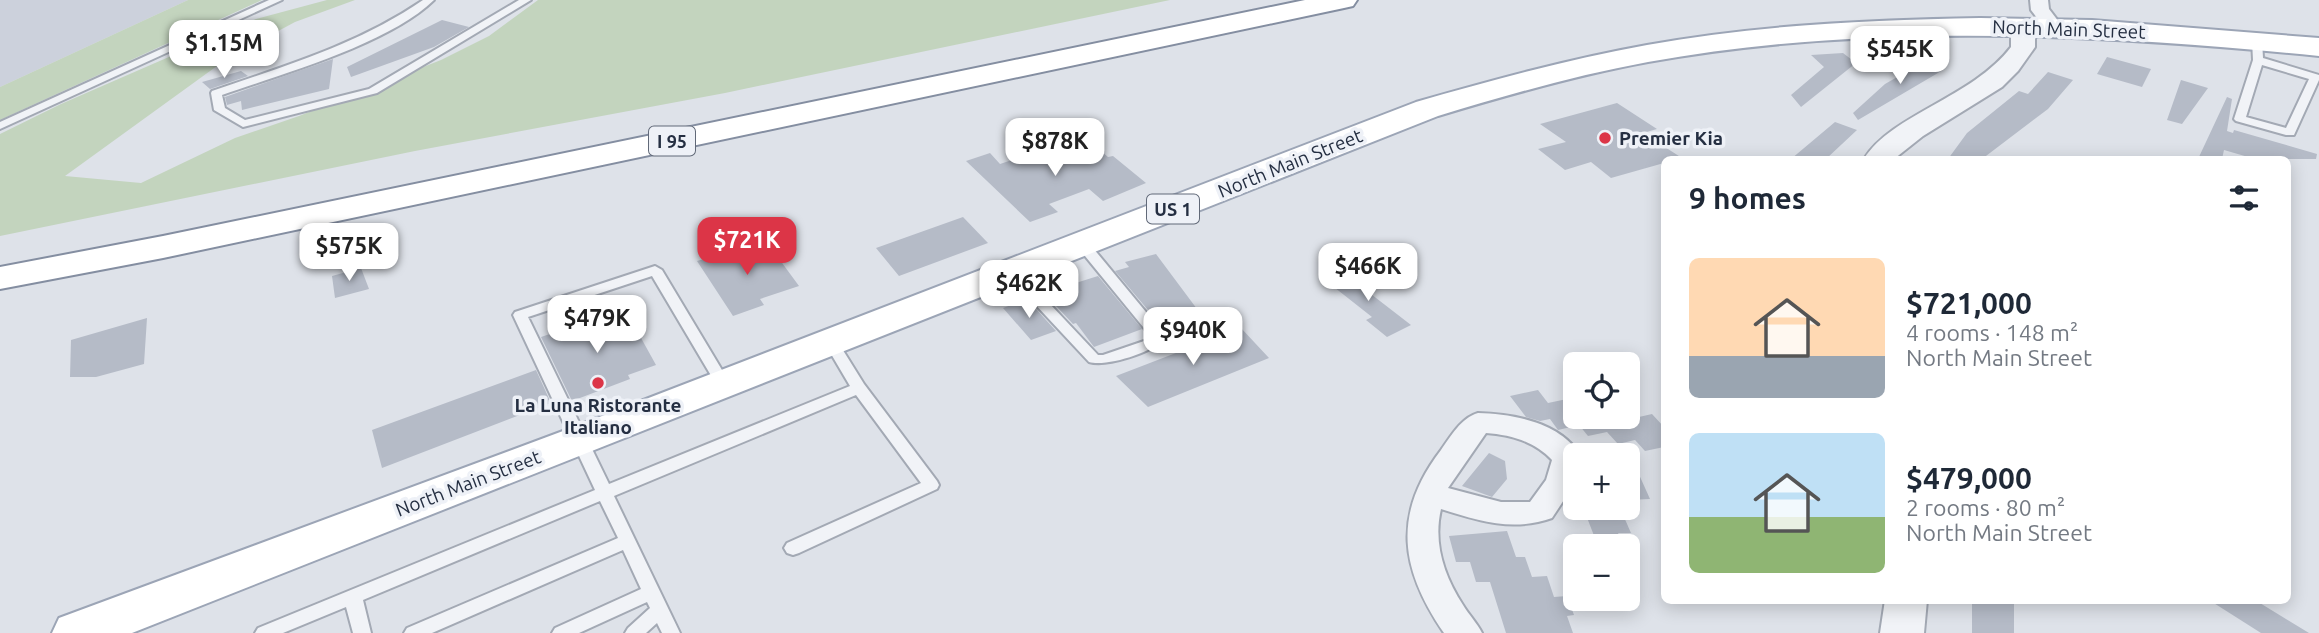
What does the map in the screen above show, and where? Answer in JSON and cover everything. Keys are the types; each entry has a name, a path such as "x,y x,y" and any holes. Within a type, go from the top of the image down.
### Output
{"main road":[{"name":"I 95","path":"0,251 155,223 1250,0"},
{"name":"I 95","path":"0,278 177,245 1344,0"},
{"name":"North Main Street","path":"77,633 578,442 1427,109 1579,66 1624,55 1793,32 2037,17 2257,50 2319,47"}],"street":[{"path":"1881,156 1891,144 1955,108 2002,72 2023,47 2023,34 2037,17"},
{"path":"1430,494 1419,538 1432,581 1454,623 1465,633"},
{"path":"1902,633 1906,604"}],"lane":[{"path":"0,126 277,0"},
{"path":"429,0 414,12 327,54 216,93 220,110 243,124 373,91 526,0"},
{"path":"2257,50 2315,77 2290,134 2240,119 2257,50"},
{"path":"1012,272 1094,359 1104,360 1152,343 1156,339 1155,332 1083,244"},
{"path":"671,633 520,315 656,270 724,385"},
{"path":"793,548 931,485 859,388 831,342"},
{"path":"264,633 859,388"},
{"path":"413,633 626,542"},
{"path":"561,633 651,592"},
{"path":"353,597 362,633"},
{"path":"634,633 660,610"}],"shaded area":[{"path":"0,0 188,0 0,87"}],"green space":[{"path":"188,0 262,0 0,120 0,87"},
{"path":"327,0 355,0 295,22 228,58 65,176 141,183 235,138 441,60 489,36 538,0 1170,0 725,93 415,151 0,236 0,134 61,104 256,19"}],"building":[{"path":"442,20 469,27 434,47 351,77 347,67"},
{"path":"1843,53 1856,63 1801,107 1791,95 1824,67 1811,55"},
{"path":"1934,56 1943,70 1858,120 1853,113 1885,84"},
{"path":"2107,57 2151,69 2142,87 2097,74"},
{"path":"333,59 329,89 242,110 241,101 227,105 225,97"},
{"path":"241,71 248,76 210,89 202,82"},
{"path":"2048,72 2073,80 2048,109 1986,156 1950,156 1967,133 2019,91 2028,94"},
{"path":"2181,80 2208,88 2182,124 2167,120"},
{"path":"2227,97 2232,99 2227,131 2233,133 2234,130 2317,154 2316,159 2291,159 2291,156 2245,156 2224,150 2223,156 2199,156"},
{"name":"Premier Kia","path":"1617,103 1657,129 1643,133 1679,156 1661,156 1661,164 1611,178 1591,162 1565,170 1538,149 1566,142 1540,124"},
{"path":"1835,122 1857,130 1829,156 1795,156"},
{"path":"1059,144 1070,154 1094,145 1108,157 1113,156 1146,183 1103,201 1089,189 1049,204 1058,212 1030,222 966,161 990,153 1000,164"},
{"path":"963,217 988,243 899,276 876,248"},
{"path":"766,241 799,286 760,299 764,305 733,316 697,261"},
{"path":"1156,254 1197,309 1159,323 1115,271 1129,267 1125,262"},
{"path":"361,268 369,289 335,298 332,276"},
{"path":"1347,270 1372,289 1367,291 1411,325 1387,337 1366,320 1372,317 1325,280"},
{"path":"1098,276 1142,329 1094,347 1076,323 1073,324 1044,293"},
{"path":"1027,299 1056,331 1031,340 1003,308"},
{"path":"606,315 610,321 630,318 656,365 628,375 630,379 572,401 541,337"},
{"path":"147,318 144,364 96,377 70,377 71,340"},
{"path":"1241,328 1269,358 1148,407 1116,376"},
{"path":"536,370 551,403 382,468 372,430"},
{"path":"1538,390 1548,403 1563,400 1563,429 1558,430 1550,419 1540,421 1526,417 1510,396"},
{"path":"1652,414 1661,424 1661,448 1645,451 1635,440 1617,443 1607,432 1588,436 1582,429 1640,429 1640,417"},
{"path":"1489,453 1505,461 1507,479 1492,497 1462,486"},
{"path":"1640,477 1650,499 1640,499"},
{"path":"1588,520 1625,520 1631,533 1618,534 1593,534"},
{"path":"1507,531 1516,557 1525,557 1532,577 1547,576 1554,597 1563,596 1563,611 1573,611 1574,615 1567,616 1573,633 1506,633 1490,582 1476,582 1470,562 1456,562 1449,536"},
{"path":"1972,604 2014,604 2014,633 1972,633"},
{"path":"2215,604 2262,604 2309,633 2261,633"}],"place":[{"name":"Premier Kia","path":"1605,138"},
{"name":"La Luna Ristorante Italiano","path":"598,383"}]}
